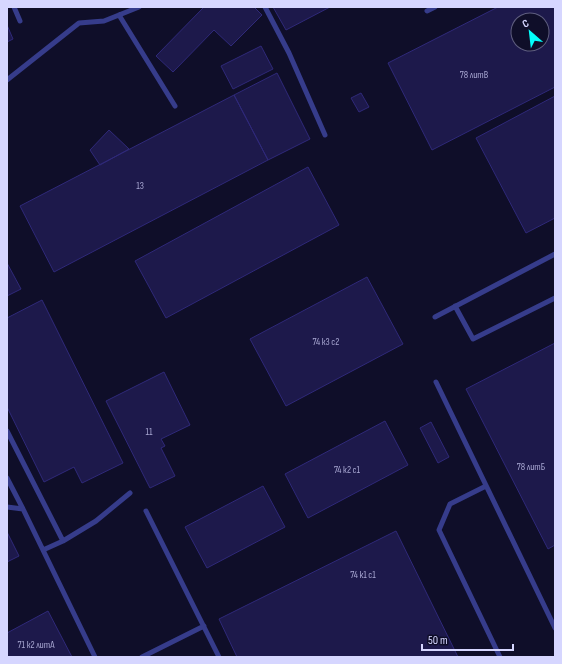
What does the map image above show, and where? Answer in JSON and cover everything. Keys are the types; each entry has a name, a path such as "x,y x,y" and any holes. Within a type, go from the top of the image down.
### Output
{"lane":[{"path":"14,7 20,21"},
{"path":"7,80 78,23 104,21 139,7"},
{"path":"265,7 289,53 325,135"},
{"path":"427,11 435,7"},
{"path":"119,15 175,106"},
{"path":"435,317 555,254"},
{"path":"455,306 473,339 555,298"},
{"path":"436,382 555,628"},
{"path":"7,431 63,541"},
{"path":"7,478 95,657"},
{"path":"486,486 450,504 439,530 500,657"},
{"path":"43,550 63,541 96,521 130,493"},
{"path":"7,507 23,509"},
{"path":"146,511 219,657"},
{"path":"142,657 204,626"}],"building":[{"path":"204,7 254,7 262,15 231,46 214,30 173,72 156,56"},
{"path":"273,7 330,7 286,30"},
{"path":"498,7 555,7 555,87 432,150 388,63"},
{"path":"7,25 13,39 7,42"},
{"path":"261,46 273,69 233,89 221,66"},
{"path":"277,73 310,139 268,160 234,95"},
{"path":"361,93 369,107 359,112 351,98"},
{"path":"234,95 268,160 54,272 20,206"},
{"path":"555,96 555,218 526,233 476,138"},
{"path":"109,130 129,149 100,165 90,150"},
{"path":"308,167 339,225 166,318 135,261"},
{"path":"7,263 21,289 7,296"},
{"path":"367,277 403,344 286,406 250,339"},
{"path":"42,300 123,463 82,483 74,467 44,482 7,407 7,318"},
{"path":"555,343 555,545 548,549 466,389"},
{"path":"164,372 190,425 161,439 165,446 161,448 175,476 150,488 106,401"},
{"path":"385,421 408,465 308,518 285,474"},
{"path":"431,422 449,457 438,463 420,428"},
{"path":"263,486 285,527 207,568 185,527"},
{"path":"396,531 458,657 237,657 219,619"},
{"path":"7,532 19,556 7,562"},
{"path":"48,611 72,657 7,657 7,633"}]}
